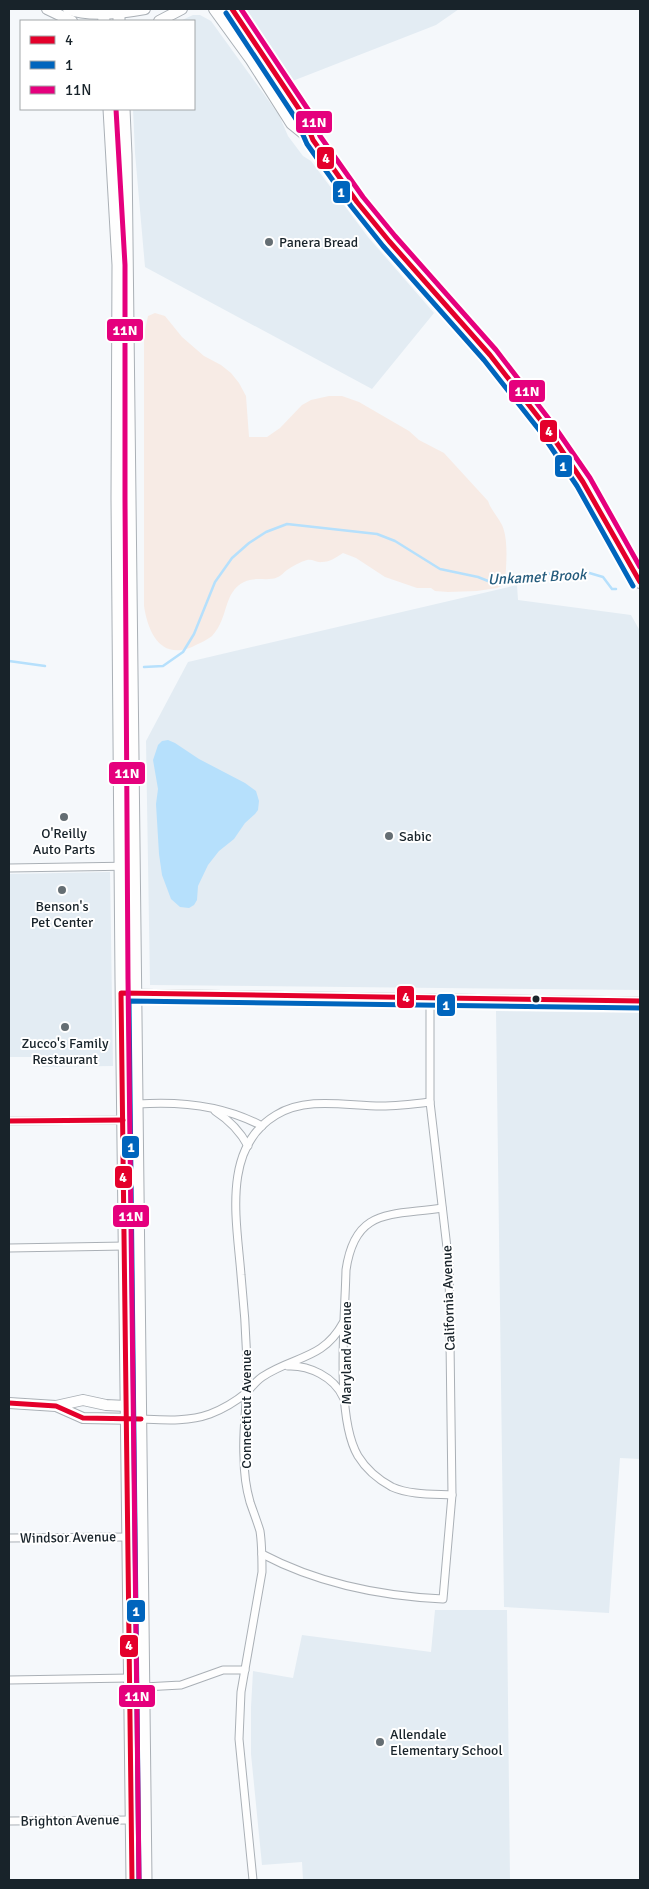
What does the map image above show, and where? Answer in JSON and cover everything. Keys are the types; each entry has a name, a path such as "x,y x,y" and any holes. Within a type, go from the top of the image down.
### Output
{"highway":[{"path":"215,9 252,60 292,123 312,140 370,218 490,354 534,410 584,482 640,582"},
{"path":"232,9 304,115 312,140"}],"main road":[{"path":"109,110 122,245"},
{"path":"124,110 126,155 122,245 120,866 132,1880"},
{"path":"122,267 135,866 146,1880"}],"street":[{"path":"45,9 59,20"},
{"path":"45,9 70,20"},
{"path":"68,9 85,13 104,14 119,14 144,9"},
{"path":"162,20 182,9"},
{"path":"9,868 135,866"},
{"path":"121,993 640,1001"},
{"name":"California Avenue","path":"262,1554 279,1563 333,1583 370,1592 443,1599 452,1495 449,1265 430,1102 430,998"},
{"path":"138,1104 164,1102 208,1107 250,1120 262,1126 279,1113 302,1105 381,1106 430,1102"},
{"path":"208,1107 235,1127 248,1146"},
{"path":"9,1121 123,1120"},
{"name":"Connecticut Avenue","path":"253,1880 239,1739 242,1692 262,1572 262,1554 260,1531 249,1500 244,1456 247,1365 245,1318 235,1216 236,1186 239,1169 248,1146 262,1126"},
{"name":"Maryland Avenue","path":"442,1208 390,1214 372,1220 362,1229 348,1252 346,1270 345,1402 350,1436 357,1455 378,1478 392,1487 421,1494 452,1495"},
{"path":"9,1248 125,1246"},
{"path":"56,1406 83,1418 141,1420 182,1419 208,1415 233,1403 262,1377 321,1349 333,1339 345,1320"},
{"path":"283,1367 298,1366 320,1374 339,1389 345,1402"},
{"path":"9,1402 56,1406 83,1400 106,1405 126,1406 136,1411 141,1420"},
{"name":"Windsor Avenue","path":"9,1538 128,1537"},
{"path":"144,1687 180,1685 223,1670 245,1670"},
{"path":"9,1680 130,1678"},
{"name":"Brighton Avenue","path":"9,1821 131,1820"}],"shaded area":[{"path":"244,9 459,9 436,25 290,82 259,36"},
{"path":"193,15 200,15 211,21 279,115 288,136 303,156 311,161 368,237 434,313 372,389 145,267 133,110 195,110 195,20 182,20"},
{"path":"155,313 165,316 182,337 204,356 231,373 239,383 246,396 249,437 267,437 280,428 302,405 311,400 329,396 342,396 359,402 409,431 419,440 444,453 488,501 502,525 506,546 505,584 497,588 477,591 448,592 435,591 431,588 417,588 385,577 356,558 343,553 325,562 304,561 274,578 253,579 244,582 237,586 233,592 221,621 212,636 192,647 181,650 172,650 164,647 149,626 144,606 144,335 148,316"},
{"path":"517,585 518,600 631,615 640,631 640,990 150,985 146,741 188,662"},
{"path":"110,872 113,1066 42,1067 42,1057 9,1057 9,874"},
{"path":"496,1011 640,1013 640,1459 620,1458 609,1613 504,1607"},
{"name":"Allendale Elementary School","path":"435,1610 507,1610 510,1880 303,1880 302,1862 262,1865 251,1754 253,1671 293,1678 302,1635 431,1652"}],"water":[{"path":"168,740 245,783 256,791 259,801 258,810 255,814 208,865 198,886 197,900 189,908 180,907 171,899 162,875 159,854 156,804 158,789 153,760 158,745 162,741"}],"waterway":[{"name":"Unkamet Brook","path":"144,667 163,666 183,652 194,634 215,582 232,558 249,543 266,532 287,524 377,534 395,541 440,569 488,581 544,574 586,572 603,577 612,589 616,589"},
{"name":"Unkamet Brook","path":"9,661 45,666"}],"transit line":[{"name":"4","path":"232,9 303,115 313,140 357,202 490,355 546,427 583,482 640,582"},
{"name":"11N","path":"241,9 309,111 320,136 363,197 496,350 552,423 590,478 640,567"},
{"name":"1","path":"226,13 296,119 307,144 351,206 383,246 484,360 540,431 577,486 633,586"},
{"name":"11N","path":"116,110 125,265 128,979 139,1880"},
{"name":"4","path":"132,1880 121,993 640,1001"},
{"name":"1","path":"139,1880 129,1001 640,1008"},
{"name":"4","path":"9,1121 123,1120"},
{"name":"4","path":"9,1403 56,1406 83,1418 141,1419"}],"place":[{"name":"Panera Bread","path":"269,242"},
{"name":"O'Reilly Auto Parts","path":"64,817"},
{"name":"Sabic","path":"389,836"},
{"name":"Benson's Pet Center","path":"62,890"},
{"name":"Zucco's Family Restaurant","path":"65,1027"},
{"name":"Allendale Elementary School","path":"380,1742"}]}
